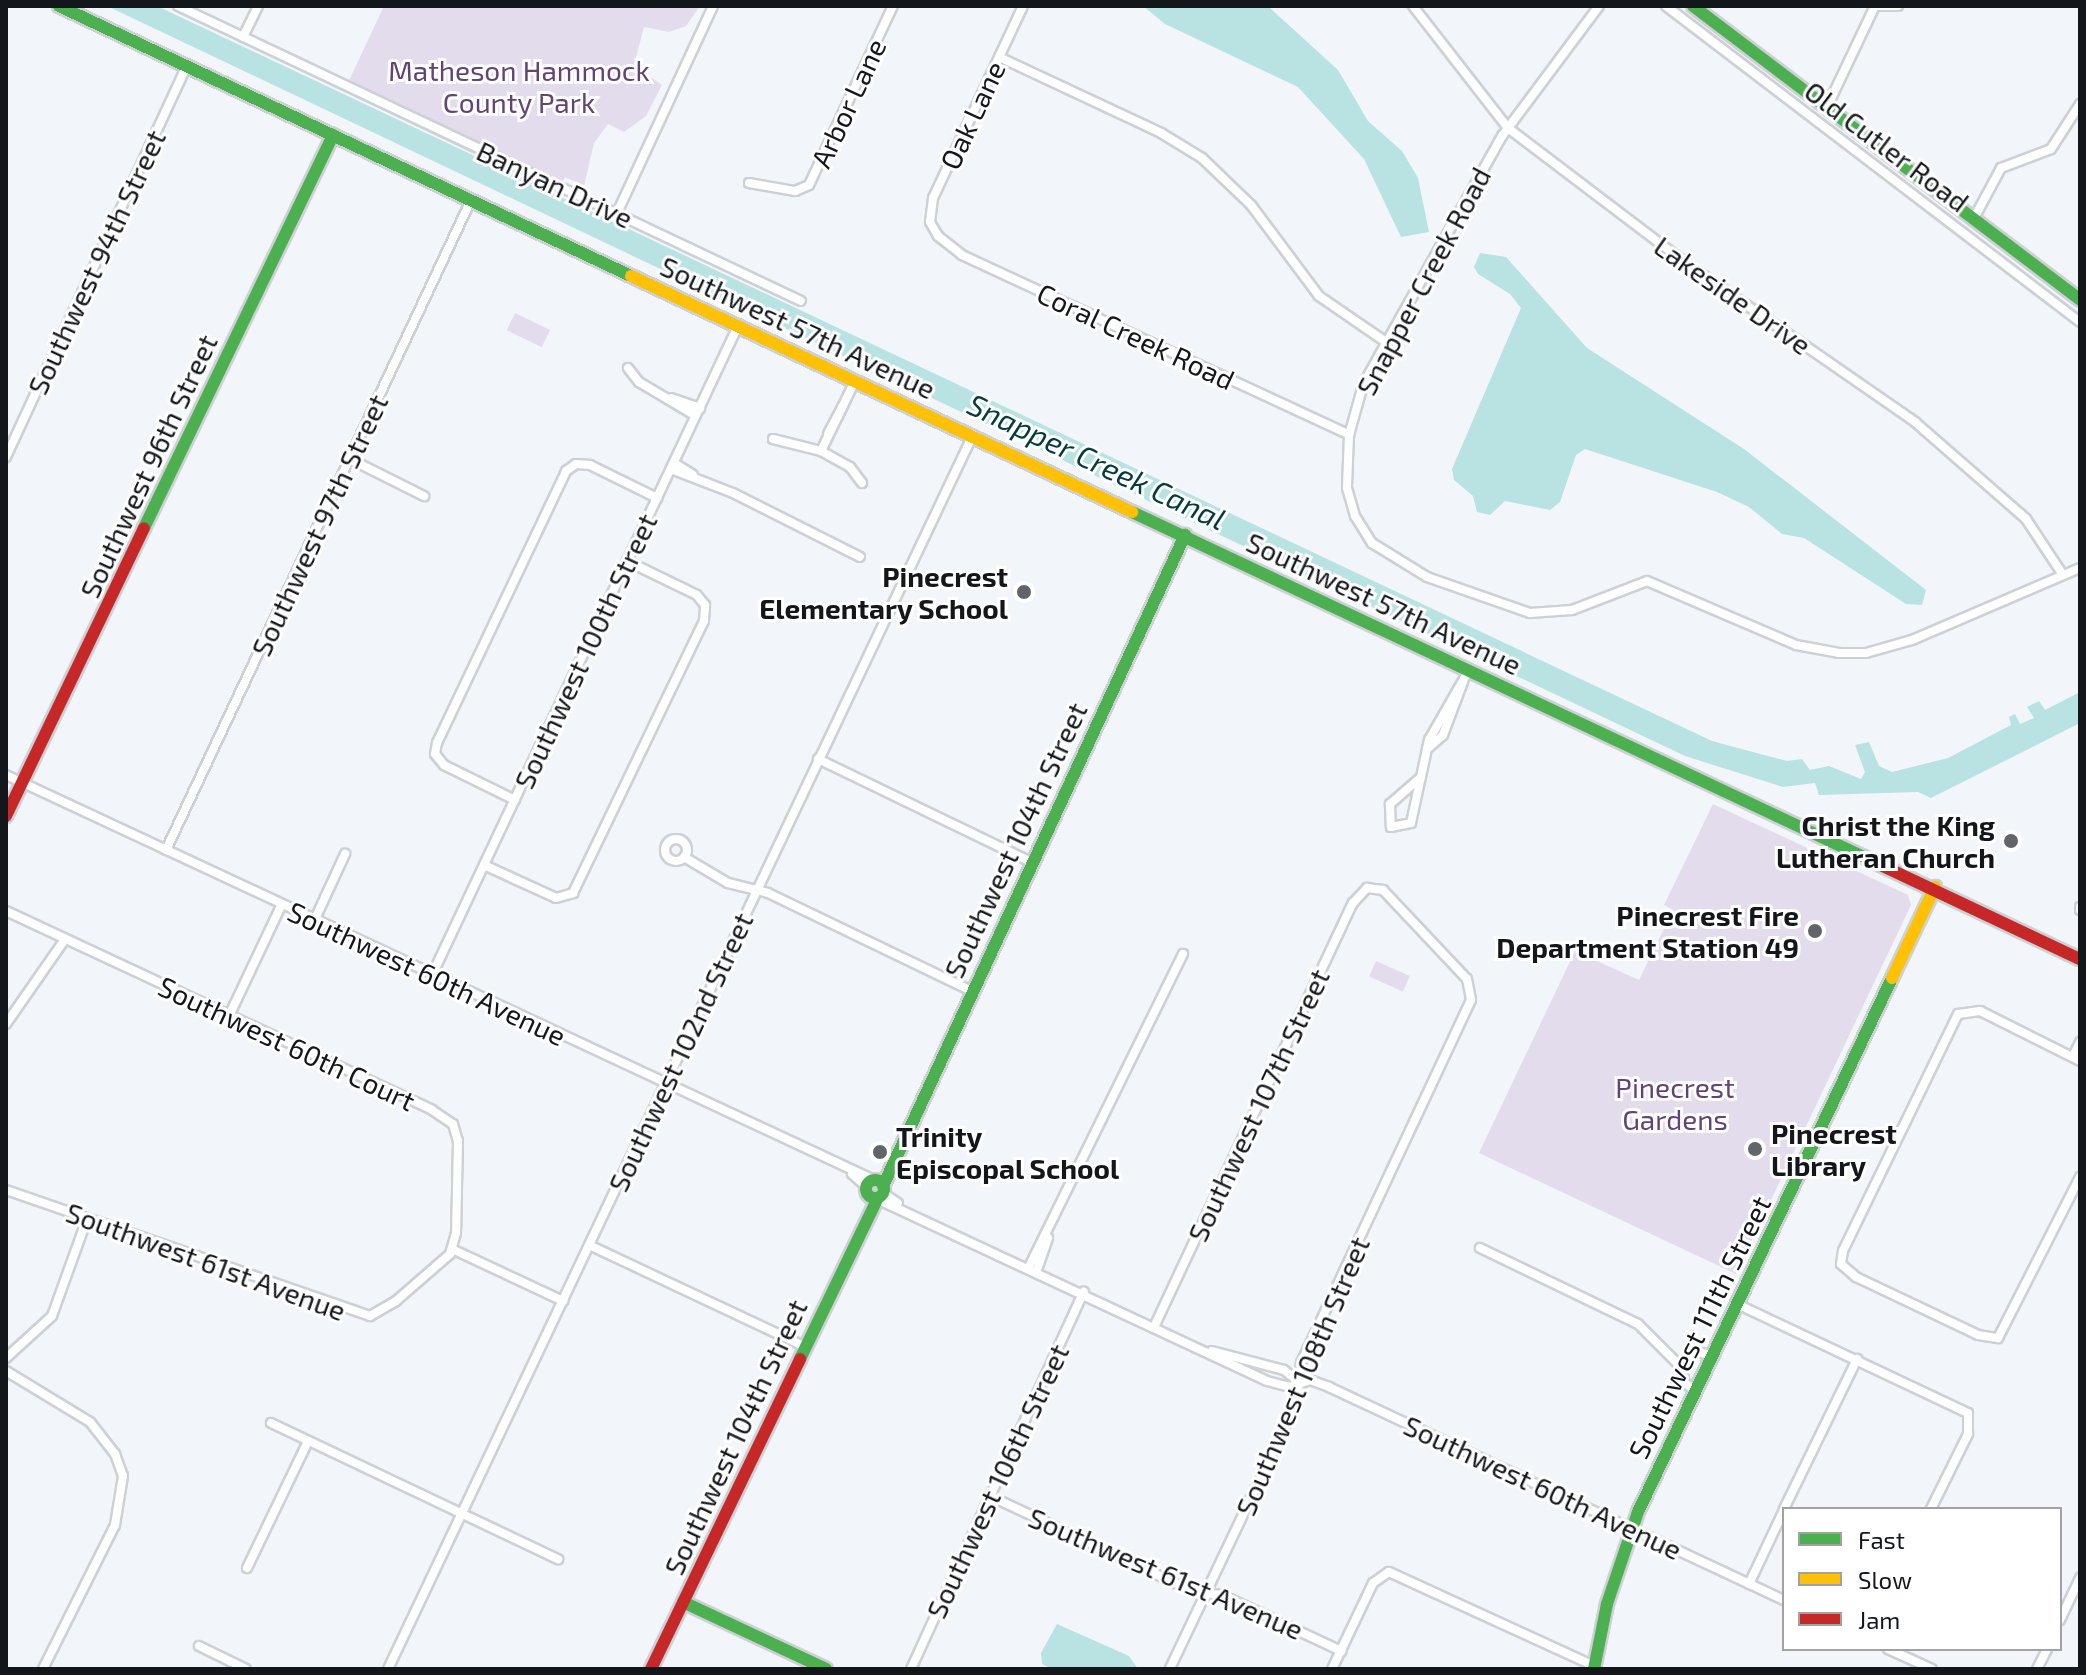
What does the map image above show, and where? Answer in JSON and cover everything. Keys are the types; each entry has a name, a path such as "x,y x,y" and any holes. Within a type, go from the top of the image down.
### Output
{"main road":[{"name":"Southwest 57th Avenue","path":"59,6 1185,535 1466,675 1935,887 2080,959"},
{"name":"Old Cutler Road","path":"1693,6 2080,300"},
{"name":"Southwest 96th Street","path":"6,816 333,135"},
{"name":"Southwest 104th Street","path":"651,1669 1185,535"},
{"name":"Southwest 111th Street","path":"1594,1667 1631,1529 1935,887"},
{"path":"683,1602 826,1669"}],"street":[{"name":"Banyan Drive","path":"178,6 801,301"},
{"path":"243,37 258,6"},
{"path":"617,213 713,6"},
{"name":"Arbor Lane","path":"749,183 795,191 809,185 893,6"},
{"name":"Oak Lane","path":"931,226 936,190 1023,6"},
{"name":"Lakeside Drive","path":"1413,6 1508,128 1666,249 1915,422 2026,519 2063,575"},
{"name":"Snapper Creek Road","path":"1599,6 1508,128 1361,391 1349,435 1348,495 1372,543 1427,577 1530,613 1572,610 1647,581 1804,648 1866,653 1912,640 2080,568"},
{"name":"Old Cutler Road","path":"1666,6 2080,322"},
{"path":"1827,107 1875,6 1898,6"},
{"path":"999,57 1161,133 1202,158 1251,205 1319,296 1386,342"},
{"name":"Southwest 94th Street","path":"6,457 186,67"},
{"path":"1973,220 1998,170 2051,149 2080,104"},
{"name":"Southwest 97th Street","path":"166,850 471,200"},
{"name":"Coral Creek Road","path":"931,226 962,255 1349,435"},
{"name":"Southwest 100th Street","path":"432,975 738,326"},
{"path":"628,368 639,382 698,412"},
{"path":"821,451 855,381"},
{"name":"Southwest 102nd Street","path":"388,1669 973,435"},
{"path":"773,439 821,451 850,467 862,483"},
{"path":"350,459 424,496"},
{"path":"515,800 436,757 437,743 564,475 576,464 657,498"},
{"path":"673,466 860,557"},
{"path":"484,865 567,898 578,886 704,621 705,605 694,593 627,561"},
{"path":"1420,778 1390,804 1391,827 1411,823 1427,749 1466,675"},
{"path":"818,759 1031,862"},
{"name":"Southwest 60th Avenue","path":"6,775 848,1171 904,1209 1277,1384 1310,1380 1329,1387 1782,1599"},
{"path":"315,919 345,854"},
{"path":"684,857 728,883 756,891 970,990"},
{"name":"Southwest 107th Street","path":"1155,1325 1349,911 1367,888 1388,893 1467,979 1472,994"},
{"path":"229,1016 282,904"},
{"name":"Southwest 60th Court","path":"6,911 453,1124 458,1150 452,1249"},
{"path":"6,1024 65,939"},
{"path":"1033,1268 1183,954"},
{"name":"Southwest 108th Street","path":"1170,1669 1297,1401 1301,1363 1472,994"},
{"path":"2080,1042 2077,1058 1980,1011 1961,1012 1843,1251 1843,1268 1978,1335 1998,1338 2080,1177"},
{"name":"Southwest 61st Avenue","path":"6,1190 365,1316 396,1301 452,1249"},
{"path":"6,1358 52,1316 87,1219"},
{"path":"589,1245 804,1346"},
{"path":"1480,1248 1638,1324 1668,1354 1683,1363"},
{"path":"452,1249 563,1301"},
{"name":"Southwest 106th Street","path":"911,1669 1084,1292"},
{"path":"1737,1304 1857,1359 1971,1417 1932,1507"},
{"name":"Southwest 60th Avenue","path":"1208,1350 1284,1370 1300,1383"},
{"path":"1683,1363 1701,1351 1713,1355"},
{"path":"1785,1507 1857,1359"},
{"path":"1683,1363 1684,1382 1695,1391"},
{"path":"6,1371 90,1422 115,1454 123,1482 115,1525 43,1669"},
{"path":"271,1423 558,1559"},
{"path":"247,1568 308,1441"},
{"name":"Southwest 61st Avenue","path":"990,1496 1206,1593 1222,1595 1341,1651"},
{"path":"1749,1584 1782,1513"},
{"path":"1332,1669 1373,1583 1385,1573 1398,1574 1594,1667"},
{"path":"2062,1616 2080,1578"},
{"path":"199,1646 246,1669"},
{"path":"1892,1651 1932,1669"},
{"path":"2037,1669 2046,1651"}],"green space":[{"name":"Matheson Hammock County Park","path":"384,6 700,6 686,26 669,32 644,27 634,65 662,85 646,116 624,132 608,124 594,143 584,186 565,177 556,194 344,91"},
{"path":"515,313 550,330 542,347 507,330"},
{"name":"Pinecrest Gardens","path":"1713,804 1908,895 1911,905 1736,1274 1479,1153 1575,951 1639,980 1673,910 1664,905"},
{"path":"1376,961 1410,976 1403,992 1369,977"}],"water":[{"name":"Snapper Creek Canal","path":"107,6 157,6 1712,741 1787,761 1802,759 1810,770 1829,766 1861,779 1865,772 1855,745 1869,742 1879,766 1892,772 1948,758 2011,725 2009,717 2015,714 2020,724 2034,718 2027,707 2039,701 2045,710 2080,692 2080,723 1931,798 1918,792 1819,795 1815,783 1783,787 1685,756"},
{"path":"1143,6 1269,7 1338,70 1368,121 1402,151 1418,178 1429,232 1401,237 1364,159 1298,87 1165,24"},
{"path":"1480,253 1506,257 1587,348 1744,449 1926,590 1922,605 1906,604 1804,538 1782,534 1749,507 1717,492 1585,449 1576,455 1560,502 1550,510 1505,501 1490,515 1477,512 1473,496 1454,480 1452,469 1521,308 1510,294 1478,274 1474,267"},
{"path":"1057,1624 1129,1656 1138,1669 1052,1669 1042,1664 1041,1653"}],"traffic: fast":[{"path":"59,6 631,276"},
{"path":"1693,6 2080,300"},
{"path":"144,528 333,135"},
{"path":"1132,512 1868,859"},
{"path":"883,1186 1185,535"},
{"path":"1594,1669 1607,1604 1638,1512 1892,978"},
{"path":"871,1180 879,1180 884,1189 882,1196 871,1198 866,1193 866,1185 871,1180"},
{"path":"800,1359 877,1200"},
{"path":"683,1602 826,1669"}],"traffic: slow":[{"path":"631,276 1132,512"},
{"path":"1892,978 1935,887"}],"traffic: jam":[{"path":"6,816 144,528"},
{"path":"1868,859 2080,959"},
{"path":"651,1669 800,1359"}],"place":[{"name":"Pinecrest Elementary School","path":"1024,592"},
{"name":"Christ the King Lutheran Church","path":"2011,841"},
{"name":"Pinecrest Fire Department Station 49","path":"1815,931"},
{"name":"Pinecrest Library","path":"1755,1149"},
{"name":"Trinity Episcopal School","path":"880,1152"}]}
